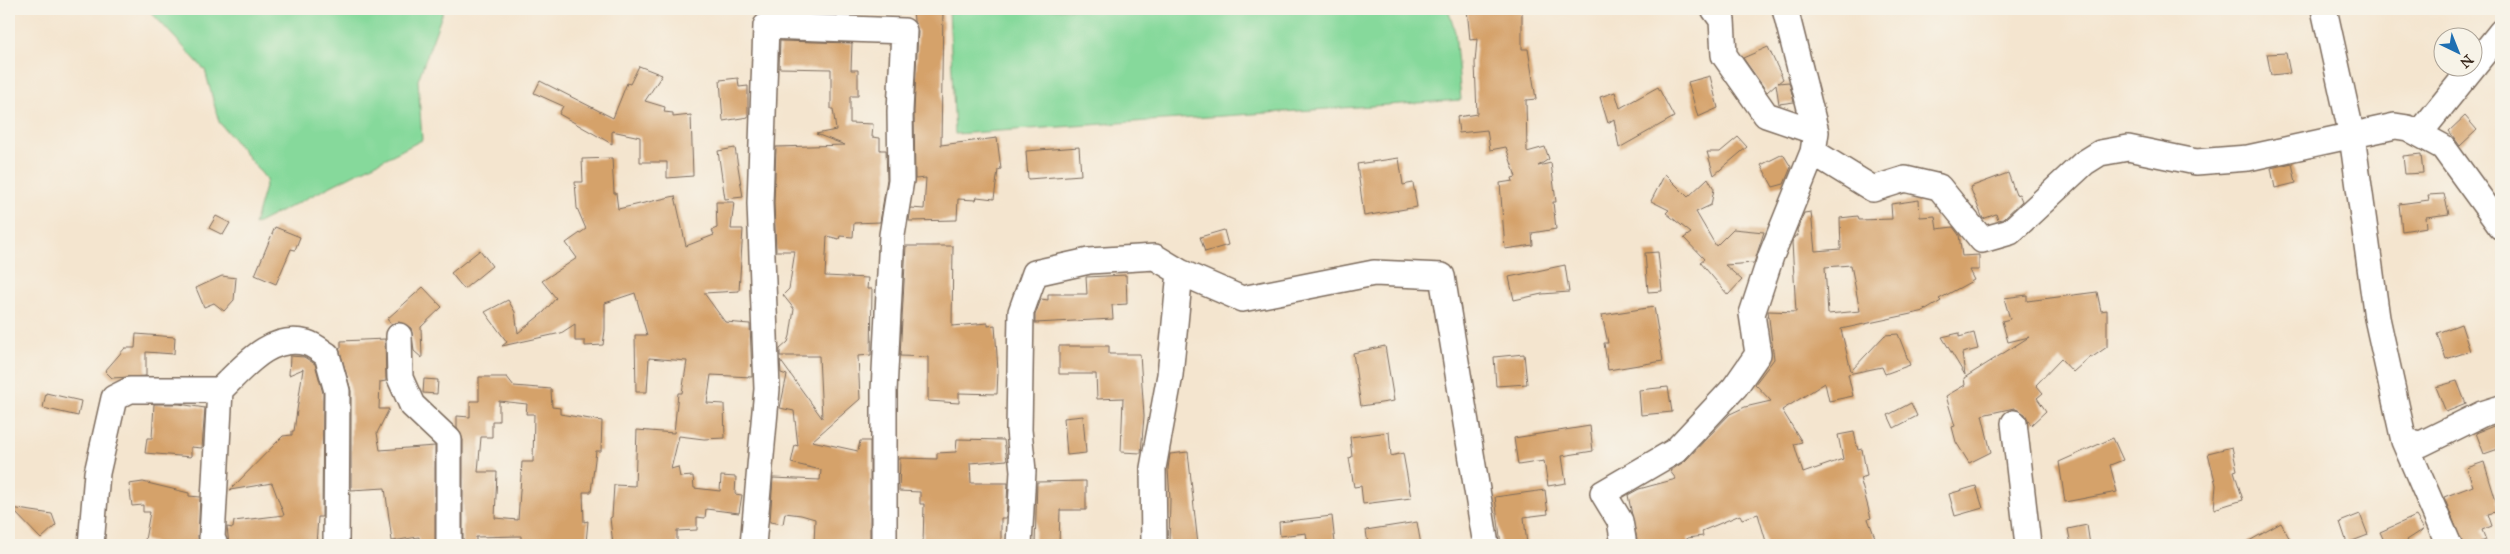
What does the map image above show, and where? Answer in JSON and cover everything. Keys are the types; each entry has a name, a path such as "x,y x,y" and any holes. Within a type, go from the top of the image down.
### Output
{"street":[{"path":"1714,9 1722,20 1724,55 1766,115 1815,142 1873,189 1905,179 1939,187 1982,240 2010,232 2084,163 2106,151 2128,148 2196,162 2248,158 2352,136 2383,127 2396,126 2408,128 2443,147 2501,226"},
{"path":"1624,545 1620,521 1603,493 1674,450 1735,387 1758,354 1752,314 1771,256 1815,142 1786,9"},
{"path":"2324,9 2352,136 2377,318 2404,441 2449,545"},
{"path":"753,545 767,389 760,203 766,26 904,31 900,111 901,180 892,235 884,391 884,545"},
{"path":"2419,134 2501,32"},
{"path":"1019,545 1023,471 1019,430 1021,312 1035,273 1088,261 1155,257 1180,272 1242,299 1374,273 1442,276 1486,545"},
{"path":"1154,545 1153,468 1170,376 1180,272"},
{"path":"399,336 400,378 412,405 449,440 449,545"},
{"path":"91,545 97,472 114,398 130,390 220,390 265,348 285,341 308,343 327,355 337,391 336,545"},
{"path":"215,545 212,538 220,390"},
{"path":"2404,441 2421,444 2482,414 2501,408"},
{"path":"2014,424 2028,545"}],"green space":[{"path":"148,9 444,9 418,80 422,140 254,225 267,180 219,122 205,70"},
{"path":"949,9 1448,9 1455,32 1461,100 955,134"}],"building":[{"path":"779,9 853,9 853,15 779,12"},
{"path":"913,9 943,9 941,145 997,138 1001,169 998,170 994,199 977,197 976,200 958,199 957,220 909,221 911,208 924,209 926,178 915,179 914,111 918,32 914,21"},
{"path":"1467,9 1522,9 1522,49 1528,49 1536,99 1526,100 1527,152 1545,147 1549,159 1538,166 1551,163 1556,202 1553,202 1556,229 1532,233 1533,245 1505,249 1500,183 1513,181 1512,178 1516,177 1506,147 1490,150 1487,130 1459,133 1457,117 1477,114 1475,63 1477,39 1470,40"},
{"path":"780,41 852,43 851,70 858,70 858,96 850,96 850,123 873,124 872,137 880,138 880,150 886,150 887,179 880,222 854,223 853,237 840,236 839,239 827,236 825,276 868,278 867,289 872,289 871,355 858,356 860,399 812,441 858,451 860,441 870,441 870,545 814,545 815,519 801,515 785,513 783,524 770,522 773,478 820,480 821,470 791,463 795,445 798,446 794,411 780,408 787,375 781,373 780,360 822,418 819,356 780,356 780,349 788,342 790,336 794,309 783,295 789,289 795,251 776,251 774,203 776,147 845,145 816,134 836,130 833,109 831,109 831,69 779,68"},
{"path":"1768,47 1783,79 1778,83 1789,82 1794,102 1779,104 1776,84 1767,92 1743,58"},
{"path":"2286,53 2290,73 2271,75 2267,54"},
{"path":"639,66 662,75 645,101 665,107 664,112 673,113 673,117 691,115 693,176 667,178 667,162 640,162 640,137 612,131 612,144 559,114 563,106 534,93 540,81 613,118 627,83 630,84"},
{"path":"1710,76 1718,108 1698,117 1688,82"},
{"path":"738,78 739,87 748,86 748,117 723,121 720,80"},
{"path":"1658,87 1674,117 1619,148 1614,119 1608,123 1600,97 1615,92 1620,108"},
{"path":"2465,116 2477,130 2460,146 2449,131"},
{"path":"1738,137 1747,147 1714,175 1707,152 1720,152"},
{"path":"1079,147 1081,175 1028,179 1026,151"},
{"path":"735,148 743,197 725,199 718,151"},
{"path":"1783,154 1791,167 1784,184 1773,187 1761,165"},
{"path":"2421,154 2423,173 2405,174 2403,156"},
{"path":"612,158 614,193 616,193 618,209 675,196 686,246 714,235 712,230 717,228 716,202 734,202 731,229 743,229 739,291 704,293 725,322 750,324 752,377 711,375 707,403 724,404 725,438 704,439 679,436 671,469 678,467 680,477 693,476 694,488 720,491 721,476 736,477 735,494 742,495 739,513 706,509 705,518 697,517 697,530 677,531 677,545 613,545 610,518 612,517 614,485 635,486 637,430 674,433 678,393 682,393 687,361 649,358 647,392 636,392 635,335 647,335 635,293 605,303 603,345 585,346 585,341 575,341 575,324 561,333 502,346 507,342 485,312 508,300 515,312 518,333 544,312 556,298 542,281 577,258 566,243 586,229 577,208 575,182 583,182 582,159"},
{"path":"1399,158 1403,185 1413,183 1417,207 1364,216 1357,164"},
{"path":"2292,163 2296,183 2275,188 2271,168"},
{"path":"2008,173 2016,195 2019,194 2022,201 2003,219 1998,220 1996,214 1983,219 1970,187"},
{"path":"1665,174 1688,197 1708,178 1714,189 1711,205 1696,212 1716,246 1733,229 1764,232 1754,263 1725,265 1742,280 1728,295 1700,262 1704,259 1684,238 1691,233 1666,213 1669,210 1651,201"},
{"path":"2444,194 2449,214 2426,217 2427,227 2402,231 2399,204 2429,200 2428,195"},
{"path":"1919,200 1920,217 1935,216 1937,229 1953,227 1959,235 1962,256 1979,255 1979,270 1969,270 1974,280 1939,299 1941,301 1926,310 1924,308 1925,311 1841,329 1851,371 1885,335 1898,334 1910,365 1885,374 1882,367 1848,374 1853,396 1829,401 1825,383 1782,410 1802,442 1794,444 1803,473 1843,459 1838,435 1854,432 1858,450 1862,449 1867,476 1860,478 1871,518 1868,519 1878,545 1767,545 1758,514 1742,519 1740,515 1702,531 1703,536 1687,538 1689,545 1638,545 1628,495 1639,489 1676,479 1670,471 1685,461 1730,414 1745,407 1771,401 1755,384 1774,359 1768,311 1796,312 1792,242 1795,236 1798,236 1797,230 1804,213 1811,212 1815,251 1841,249 1840,218 1858,216 1859,220 1892,219 1891,204","holes":["1851,265 1860,311 1828,314 1825,267"]},
{"path":"216,216 230,223 223,235 209,228"},
{"path":"275,227 300,237 295,250 291,249 276,284 255,275"},
{"path":"1224,230 1228,245 1205,252 1200,237"},
{"path":"906,246 953,246 952,326 988,323 988,326 995,325 998,371 997,394 959,393 959,403 928,401 928,357 900,356"},
{"path":"480,250 492,266 464,289 451,273"},
{"path":"1658,252 1662,291 1648,292 1645,253"},
{"path":"1565,265 1569,292 1542,294 1514,300 1509,277"},
{"path":"1126,275 1127,304 1112,305 1113,319 1035,323 1035,315 1041,299 1048,300 1048,294 1087,294 1086,277"},
{"path":"222,276 236,278 234,300 224,311 214,303 204,307 196,288"},
{"path":"423,287 442,307 421,327 422,358 414,351 411,328 399,322 391,324 387,319"},
{"path":"2097,292 2101,311 2107,310 2107,347 2091,358 2091,356 2073,372 2061,359 2036,385 2043,393 2037,398 2046,411 2031,425 2025,414 2014,408 1982,415 1991,452 1969,463 1956,442 1952,427 1955,426 1946,396 1965,385 1964,378 2029,337 2008,342 2002,321 2010,319 2004,298 2027,295 2027,301"},
{"path":"1654,307 1663,361 1608,370 1604,343 1608,343 1602,315"},
{"path":"2461,324 2470,351 2446,359 2437,333"},
{"path":"1959,333 1959,337 1974,333 1978,349 1962,353 1965,375 1942,337"},
{"path":"136,334 175,337 174,354 146,352 146,376 112,378 105,371 125,348 135,348"},
{"path":"385,339 386,381 380,382 379,409 389,409 377,433 380,450 435,446 435,545 419,545 419,537 392,541 385,488 351,490 351,391 339,348 341,348 341,341"},
{"path":"1059,346 1109,346 1109,354 1140,354 1144,416 1141,453 1121,452 1123,398 1097,399 1096,374 1059,374"},
{"path":"1385,346 1394,401 1361,406 1353,353"},
{"path":"1524,354 1527,384 1496,386 1494,357"},
{"path":"290,356 304,357 315,364 323,393 322,517 318,517 316,545 229,545 227,527 233,528 234,521 284,515 272,483 230,490 283,436 292,435 292,431 294,431 303,369 289,375"},
{"path":"479,377 507,377 514,386 551,389 552,407 560,408 560,414 602,421 601,451 596,451 591,492 583,492 584,522 588,521 586,543 577,541 576,545 521,544 521,536 476,537 476,545 463,545 463,440 457,428 457,416 470,417 470,401 479,401","holes":["499,401 527,404 526,414 534,414 533,462 522,462 518,520 495,518 497,472 478,472 481,437 492,437 492,421 499,421"]},
{"path":"424,379 438,380 437,394 423,393"},
{"path":"2457,381 2466,404 2446,412 2436,387"},
{"path":"1668,387 1672,412 1641,415 1639,390"},
{"path":"46,393 81,401 78,416 43,408"},
{"path":"1911,403 1917,416 1894,428 1888,415"},
{"path":"154,404 179,404 205,408 202,448 191,447 191,457 145,453 147,438 152,438"},
{"path":"1083,416 1086,453 1067,455 1064,418"},
{"path":"2496,425 2501,440 2501,448 2484,454 2476,433"},
{"path":"1590,426 1593,451 1562,456 1566,483 1548,486 1544,461 1518,465 1514,438"},
{"path":"1389,432 1391,456 1403,453 1411,498 1363,504 1361,486 1354,487 1349,458 1352,457 1350,437"},
{"path":"2113,438 2123,460 2110,465 2117,492 2065,502 2059,462"},
{"path":"957,439 1004,440 1007,460 970,463 971,483 1008,483 1006,518 1001,518 1001,545 983,545 983,540 923,545 924,504 920,504 920,492 899,491 900,458 937,459 937,453 956,452"},
{"path":"2232,447 2237,470 2234,471 2243,500 2214,509 2216,485 2208,453"},
{"path":"1188,452 1198,545 1169,545 1170,499 1168,469 1170,454"},
{"path":"2484,462 2499,511 2488,514 2492,526 2482,530 2486,540 2473,545 2463,545 2444,497 2473,486 2467,468"},
{"path":"1086,481 1086,510 1060,510 1059,545 1035,545 1037,482"},
{"path":"143,482 189,493 189,496 200,497 199,545 163,545 145,540 150,512 143,512 143,505 132,506 129,484"},
{"path":"1976,486 1983,508 1955,516 1949,494"},
{"path":"1545,490 1548,514 1524,517 1527,545 1501,545 1495,497"},
{"path":"11,508 52,514 56,525 41,539"},
{"path":"2360,514 2368,535 2347,543 2340,522"},
{"path":"1332,516 1335,543 1308,545 1306,533 1280,536 1279,522"},
{"path":"2416,516 2424,529 2407,540 2408,542 2398,545 2386,545 2380,532"},
{"path":"1417,522 1421,545 1368,545 1366,530"},
{"path":"2281,523 2293,545 2242,545"},
{"path":"2087,525 2090,545 2071,545 2068,529"}]}
